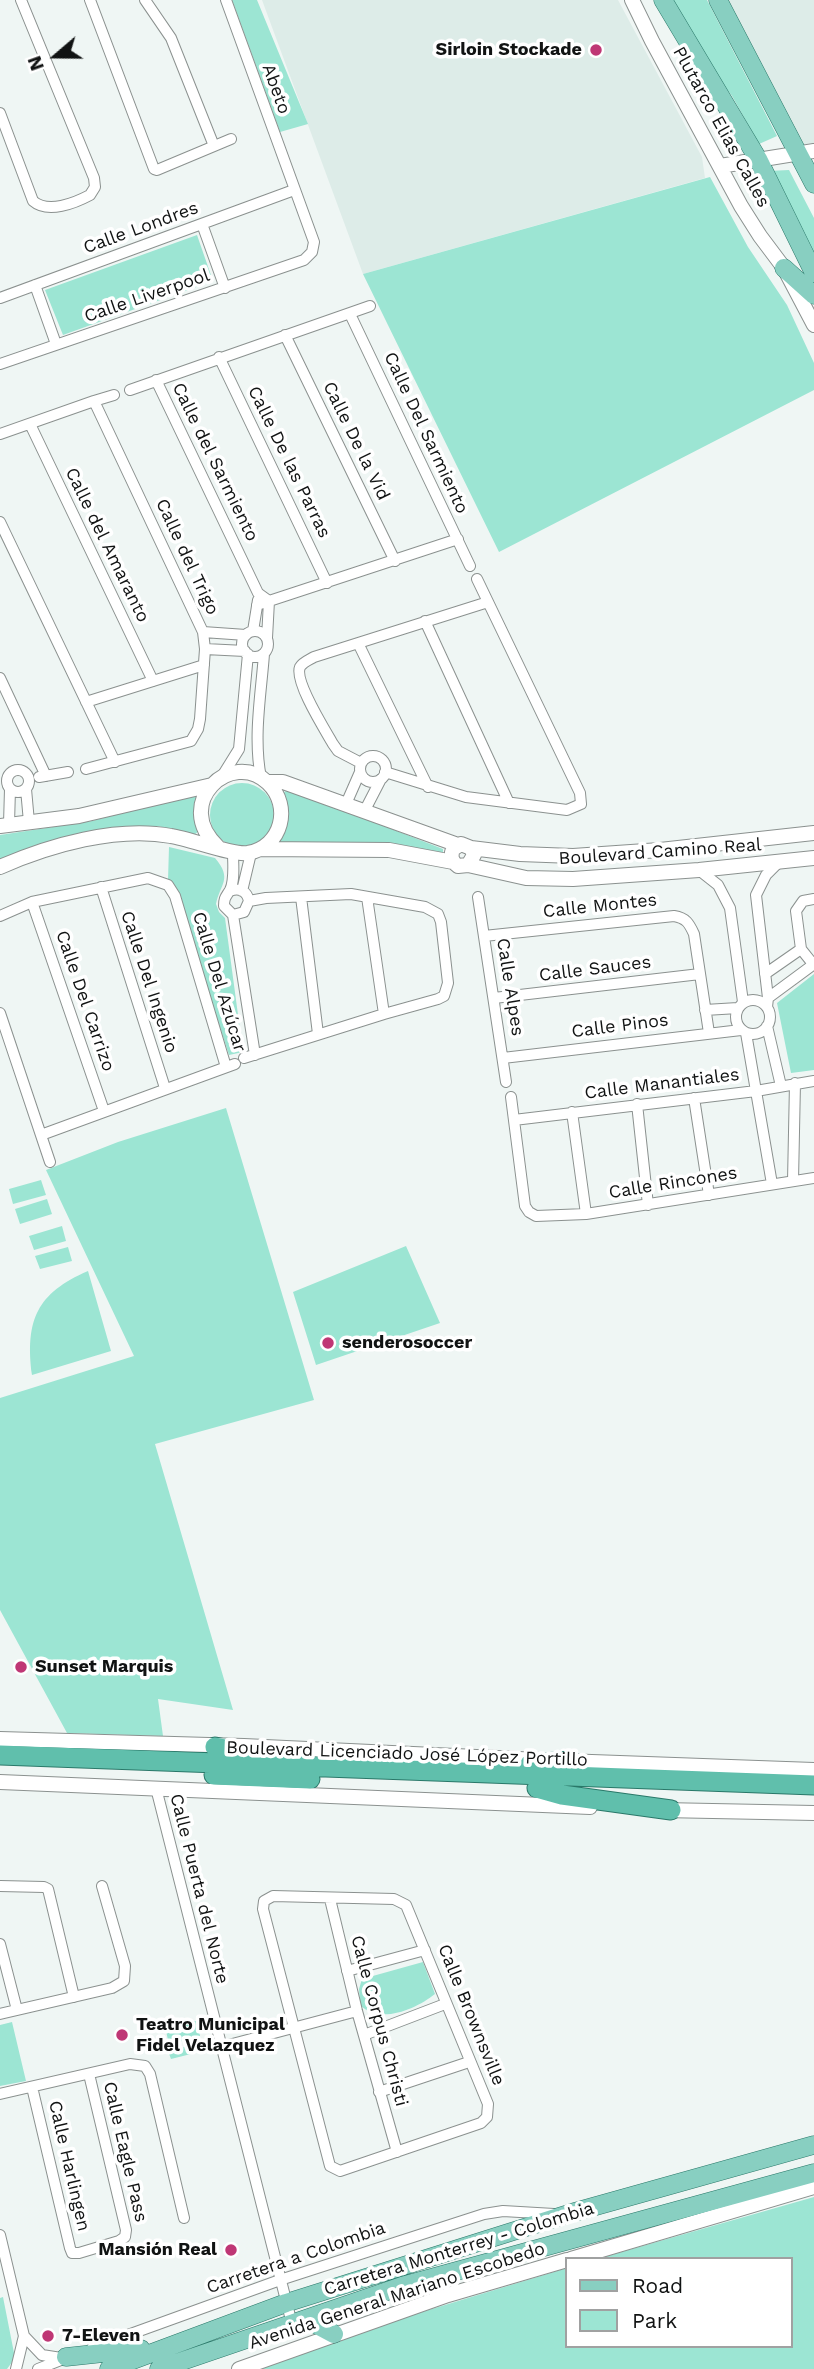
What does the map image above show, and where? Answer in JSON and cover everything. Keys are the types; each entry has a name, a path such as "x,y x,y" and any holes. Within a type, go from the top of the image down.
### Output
{"highway":[{"path":"215,1746 295,1765"},
{"name":"Boulevard Licenciado José López Portillo","path":"0,1755 814,1786"},
{"path":"471,1773 571,1761"},
{"name":"Boulevard Licenciado José López Portillo","path":"0,1768 814,1798"},
{"path":"537,1788 562,1795 671,1810"}],"main road":[{"path":"652,0 666,6 758,159 814,273"},
{"path":"718,0 806,152 814,184"},
{"path":"784,268 814,295"},
{"name":"Carretera Monterrey - Colombia","path":"109,2369 286,2303 571,2213 814,2144"},
{"name":"Carretera Monterrey - Colombia","path":"159,2369 402,2286 814,2173"},
{"path":"299,2321 334,2334"},
{"path":"66,2357 165,2347"}],"street":[{"path":"0,113 33,201 38,206 57,206 90,195 95,187 94,178 21,0"},
{"path":"90,0 154,169 231,139"},
{"path":"145,0 171,38 214,146"},
{"name":"Abeto","path":"226,0 314,242 312,252 304,260"},
{"name":"Plutarco Elias Calles","path":"632,0 720,166 760,236 784,268 814,325"},
{"path":"720,166 806,152"},
{"name":"Calle Londres","path":"0,298 293,190"},
{"path":"202,224 225,288"},
{"name":"Calle Liverpool","path":"0,364 304,260"},
{"path":"35,285 57,344"},
{"name":"Calle del Sarmiento","path":"263,603 156,380 370,306"},
{"name":"Calle Del Sarmiento","path":"263,603 458,539 350,314"},
{"name":"Calle De la Vid","path":"285,335 395,561"},
{"name":"Calle De las Parras","path":"219,357 327,583"},
{"path":"131,390 156,380"},
{"path":"0,434 114,395"},
{"name":"Calle del Trigo","path":"94,401 203,632 205,649 200,719 191,741 115,762"},
{"name":"Calle del Amaranto","path":"30,424 153,681"},
{"path":"0,522 115,762 86,769"},
{"path":"458,539 470,566"},
{"path":"477,579 582,798 577,807 567,810 466,797 383,776 369,781 360,767 332,744 301,684 301,665 314,657 488,602"},
{"path":"218,847 210,839 201,817 205,795 239,749 246,653 243,643 263,603"},
{"path":"263,603 268,647 264,654 257,739 258,761 264,780"},
{"path":"425,621 509,803"},
{"name":"Calle del Trigo","path":"203,632 249,633"},
{"path":"249,633 261,633 267,638"},
{"path":"358,643 428,787"},
{"path":"205,649 246,653 256,657 264,654"},
{"path":"86,702 204,665"},
{"path":"0,678 46,776"},
{"path":"346,804 360,767 367,757 375,756 383,760 383,776 365,810"},
{"path":"0,867 43,849 122,834 167,835 233,853 256,851 271,841 282,818 281,804 276,792 264,780 241,772 217,781 79,816 29,822 4,825 5,784 9,774 19,769 26,772 29,822"},
{"path":"5,784 16,793 46,776 68,772"},
{"name":"Boulevard Camino Real","path":"264,780 283,782 464,847 573,856 660,850 814,833"},
{"path":"461,864 474,855 464,847"},
{"name":"Boulevard Camino Real","path":"256,851 389,850 526,878 551,879 662,873 814,858"},
{"path":"660,850 662,873"},
{"path":"242,891 256,851"},
{"path":"233,853 230,891 223,902 226,910 233,915"},
{"path":"779,862 766,875 756,895 770,1017 767,1026 781,1086"},
{"path":"699,870 718,885 730,908 741,1005 736,1019 744,1031 772,1184"},
{"name":"Calle Del Azúcar","path":"0,916 32,902 101,887 148,878 163,883 171,889 240,1061 41,1135"},
{"name":"Calle Del Ingenio","path":"101,887 165,1088"},
{"path":"230,891 242,891"},
{"path":"242,891 249,901"},
{"path":"233,915 240,1061 444,996 448,983 441,922 438,914 425,907 351,894 249,901"},
{"path":"301,897 318,1034"},
{"path":"367,897 384,1014"},
{"name":"Calle Alpes","path":"478,897 506,1083"},
{"path":"767,1002 813,964 801,949 797,908 803,901 814,899"},
{"path":"233,915 244,912 249,901"},
{"name":"Calle Del Carrizo","path":"32,902 104,1111"},
{"name":"Calle Montes","path":"484,936 674,916 686,920 694,934 709,1033"},
{"path":"765,974 801,949"},
{"name":"Calle Sauces","path":"494,998 700,974"},
{"path":"705,1010 758,1000 767,1002"},
{"path":"0,1013 50,1162"},
{"path":"744,1031 758,1033 767,1026"},
{"name":"Calle Pinos","path":"503,1058 744,1031"},
{"name":"Calle Manantiales","path":"514,1119 756,1091 814,1081"},
{"path":"793,1181 795,1083"},
{"path":"511,1097 514,1119"},
{"path":"694,1098 709,1195"},
{"path":"637,1104 648,1205"},
{"path":"572,1112 586,1214"},
{"name":"Calle Rincones","path":"514,1119 526,1206 529,1212 536,1216 586,1214 814,1178"},
{"name":"Boulevard Licenciado José López Portillo","path":"0,1739 244,1746 814,1770"},
{"path":"0,1782 671,1810 814,1813"},
{"name":"Calle Puerta del Norte","path":"156,1788 286,2303 299,2321"},
{"path":"0,1886 48,1889 74,1997"},
{"path":"0,2014 112,1988 124,1980 125,1966 102,1886"},
{"name":"Calle Brownsville","path":"273,1896 402,1901 411,1911 425,1950 488,2104 487,2117 481,2123 340,2171 330,2166 263,1904 265,1899 273,1896"},
{"name":"Calle Corpus Christi","path":"330,1899 357,2011 397,2152"},
{"path":"0,1944 16,2010"},
{"path":"347,1970 425,1950"},
{"path":"364,2035 445,2004"},
{"path":"221,2047 357,2011"},
{"path":"379,2092 469,2062"},
{"path":"0,2094 141,2064 150,2074 184,2218"},
{"name":"Calle Eagle Pass","path":"72,2253 113,2244 125,2237 126,2224 89,2074"},
{"name":"Calle Harlingen","path":"32,2087 72,2253"},
{"name":"Avenida General Mariano Escobedo","path":"576,2257 814,2187"},
{"name":"Carretera a Colombia","path":"38,2369 280,2280 484,2214 503,2211 571,2213"},
{"path":"0,2235 24,2336 16,2369"},
{"name":"Avenida General Mariano Escobedo","path":"239,2369 448,2295 566,2260"},
{"path":"24,2336 42,2355 66,2357"}],"shaded area":[{"path":"262,0 618,0 702,157 705,178 363,274"},
{"path":"727,0 814,0 814,143 798,145"}],"green space":[{"path":"232,0 257,0 308,124 280,132"},
{"path":"672,0 707,0 777,136 759,144"},
{"path":"789,170 814,218 814,264 768,171"},
{"path":"710,177 748,247 787,305 814,363 814,390 499,552 363,274"},
{"path":"197,235 213,281 63,335 45,290"},
{"path":"242,783 260,789 268,797 274,815 268,833 260,841 242,847 224,841 216,833 210,815 216,797 224,789"},
{"path":"294,791 443,849 443,852 440,855 285,845 279,842 287,818 287,805 282,793"},
{"path":"194,794 197,797 194,817 199,831 194,835 158,826 124,828 36,845 0,859 0,835 92,821"},
{"path":"169,847 215,858 223,871 224,881 216,904 225,918 243,1052 229,1055 174,886 168,880"},
{"path":"814,974 814,1070 791,1073 777,1003"},
{"path":"226,1108 314,1400 155,1444 233,1710 158,1699 163,1736 67,1733 0,1610 0,1398 134,1356 46,1170 118,1142"},
{"path":"41,1180 46,1195 13,1204 9,1189"},
{"path":"47,1199 52,1214 20,1224 15,1209"},
{"path":"62,1226 66,1241 34,1250 29,1236"},
{"path":"406,1246 440,1323 316,1365 293,1292"},
{"path":"68,1247 72,1261 40,1269 35,1256"},
{"path":"88,1271 111,1351 32,1375 31,1339 38,1311 57,1289"},
{"path":"423,1962 435,1994 427,2000 398,2013 388,2014 377,2014 360,2005 359,1989 362,1979"},
{"path":"164,2021 197,2021 200,2036 169,2045"},
{"path":"12,2022 26,2081 0,2086 0,2025"},
{"path":"193,2045 195,2053 171,2059 168,2051"},
{"path":"814,2197 814,2369 261,2369 412,2315 566,2268 566,2348 793,2348 793,2257 604,2257"},
{"path":"3,2297 15,2358 7,2369 0,2369 0,2298"}],"place":[{"name":"Sirloin Stockade","path":"596,50"},
{"name":"senderosoccer","path":"328,1343"},
{"name":"Sunset Marquis","path":"21,1667"},
{"name":"Teatro Municipal Fidel Velazquez","path":"122,2035"},
{"name":"Mansión Real","path":"231,2250"},
{"name":"7-Eleven","path":"48,2336"}]}
